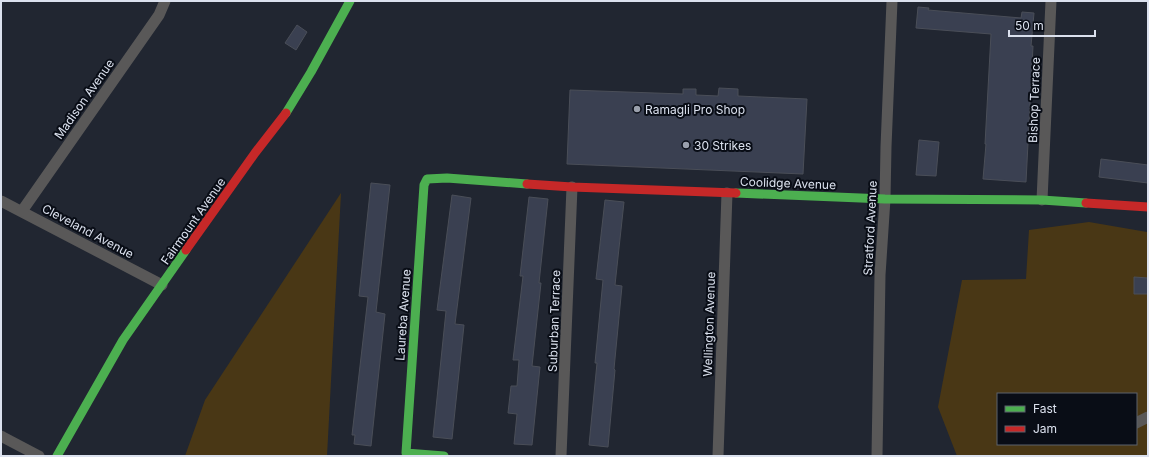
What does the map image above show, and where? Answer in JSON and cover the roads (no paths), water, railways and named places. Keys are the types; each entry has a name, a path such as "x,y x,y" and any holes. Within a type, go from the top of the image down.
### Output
{"street":[{"name":"Madison Avenue","path":"22,211 159,15 165,1"},
{"name":"Fairmount Avenue","path":"57,456 123,340 286,112 311,72 350,1"},
{"name":"Stratford Avenue","path":"877,456 880,275 885,199 892,1"},
{"name":"Bishop Terrace","path":"1042,200 1051,1"},
{"name":"Coolidge Avenue","path":"427,179 448,178 572,187 885,199 1042,200 1148,207"},
{"name":"Laureba Avenue","path":"427,179 424,185 406,453 444,456"},
{"name":"Suburban Terrace","path":"561,456 572,187"},
{"name":"Wellington Avenue","path":"718,456 727,193"},
{"name":"Cleveland Avenue","path":"1,200 162,285"},
{"path":"1137,422 1148,417"},
{"path":"1,436 39,456"}],"place":[{"name":"Ramagli Pro Shop","path":"637,109"},
{"name":"30 Strikes","path":"686,145"}]}
